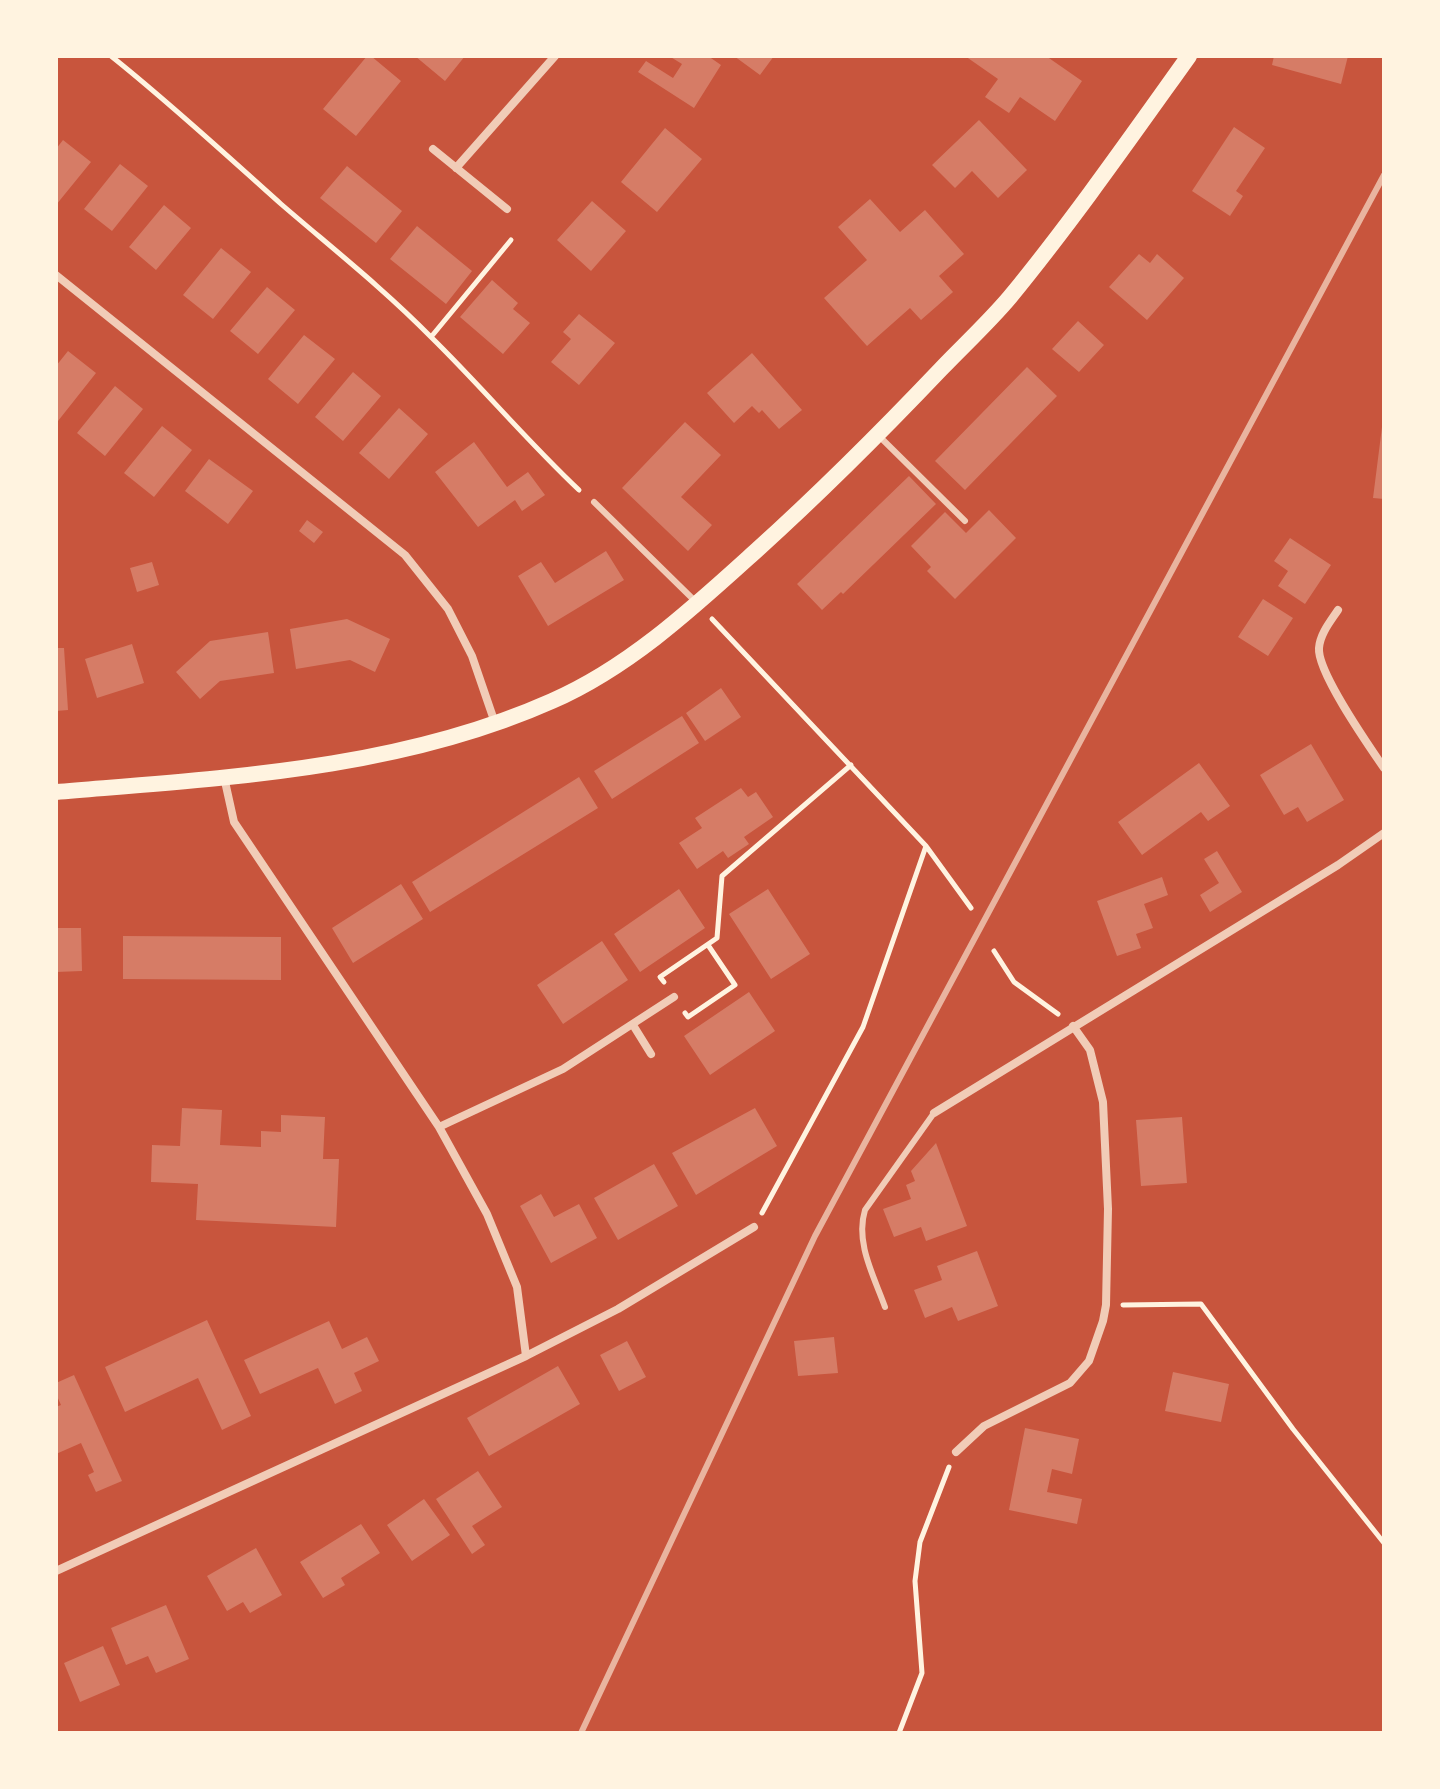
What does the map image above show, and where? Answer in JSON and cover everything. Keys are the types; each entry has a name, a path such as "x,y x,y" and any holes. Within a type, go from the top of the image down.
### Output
{"main road":[{"path":"56,792 224,777 424,746 554,701 614,668 698,603 793,517 1009,298 1189,56"}],"street":[{"path":"456,168 555,56"},
{"path":"433,149 507,209"},
{"path":"56,275 405,555 448,609 472,656 495,723"},
{"path":"1338,610 1321,637 1318,652 1347,715 1384,768"},
{"path":"224,777 234,822 439,1127 487,1214 517,1287 526,1356"},
{"path":"934,1113 1338,865 1384,833"},
{"path":"439,1127 563,1069 674,997"},
{"path":"633,1025 651,1054"},
{"path":"956,1452 984,1426 1070,1383 1089,1361 1106,1305 1108,1209 1103,1102 1090,1050 1073,1026"},
{"path":"56,1571 526,1356 618,1309 754,1227"}],"lane":[{"path":"877,434 965,521"},
{"path":"594,502 698,603"},
{"path":"885,1307 864,1249 861,1223 865,1210 934,1113"}],"path":[{"path":"111,56 179,111 384,291 541,454 594,502"},
{"path":"431,337 511,240"},
{"path":"698,603 926,846 971,908"},
{"path":"708,945 735,985 688,1017 660,977 717,938 722,876 851,765"},
{"path":"754,1227 863,1027 926,846"},
{"path":"994,951 1014,982 1073,1026"},
{"path":"1106,1305 1201,1304 1293,1429 1384,1543"},
{"path":"899,1733 922,1673 915,1581 920,1542 956,1452"}],"building":[{"path":"367,56 401,81 356,136 323,109"},
{"path":"415,56 465,56 445,81"},
{"path":"669,56 708,56 721,65 694,108 638,72 646,61 673,78 682,64"},
{"path":"734,56 774,56 760,75"},
{"path":"965,56 1046,56 1082,81 1055,121 1020,97 1009,113 985,97 998,79"},
{"path":"1274,56 1348,56 1341,84 1272,65"},
{"path":"979,120 1027,170 998,198 972,171 955,188 932,165"},
{"path":"1234,127 1265,148 1236,191 1243,196 1230,216 1192,191"},
{"path":"665,128 702,159 657,212 621,182"},
{"path":"63,140 91,162 56,205 56,149"},
{"path":"120,164 148,186 112,231 84,209"},
{"path":"347,166 402,211 376,243 320,198"},
{"path":"870,199 900,232 925,210 964,254 939,276 953,292 921,320 910,308 867,346 824,298 867,260 838,227"},
{"path":"592,201 626,231 591,271 557,240"},
{"path":"164,205 191,228 156,270 129,247"},
{"path":"417,226 472,271 446,304 390,259"},
{"path":"221,248 251,272 213,319 183,295"},
{"path":"1139,254 1150,263 1157,254 1184,278 1147,320 1109,287"},
{"path":"492,280 518,303 513,309 530,323 503,354 460,317"},
{"path":"267,287 295,310 258,354 230,331"},
{"path":"579,314 615,343 579,385 551,362 571,339 563,332"},
{"path":"1078,321 1104,345 1079,372 1052,349"},
{"path":"304,335 335,359 298,404 268,379"},
{"path":"68,351 96,373 58,421 56,366"},
{"path":"752,353 802,410 779,429 762,410 759,413 752,406 734,423 707,393"},
{"path":"1027,367 1057,396 965,490 935,461"},
{"path":"353,372 381,396 343,441 315,417"},
{"path":"115,386 143,409 105,456 77,433"},
{"path":"399,408 428,434 389,479 359,453"},
{"path":"685,422 721,455 681,497 712,525 688,551 622,488"},
{"path":"162,426 192,450 154,497 124,473"},
{"path":"1384,427 1384,499 1373,498"},
{"path":"474,442 507,487 528,472 545,495 522,511 515,500 478,527 435,472"},
{"path":"209,459 253,491 228,524 185,491"},
{"path":"909,476 936,504 843,594 841,592 822,610 797,584"},
{"path":"989,510 1016,538 955,599 927,571 931,567 911,546 945,512 966,533"},
{"path":"307,520 323,532 314,543 299,531"},
{"path":"1290,538 1331,565 1305,604 1278,586 1288,571 1274,561"},
{"path":"606,551 624,580 548,626 518,576 541,562 555,583"},
{"path":"152,562 159,585 137,592 130,568"},
{"path":"1263,599 1293,618 1268,656 1238,637"},
{"path":"347,619 390,639 375,672 350,660 296,669 290,629"},
{"path":"268,632 274,673 220,681 200,699 176,672 210,641"},
{"path":"132,644 144,683 97,698 85,659"},
{"path":"56,648 64,648 68,710 56,711"},
{"path":"721,688 741,717 705,741 686,713"},
{"path":"682,716 699,743 612,799 594,771"},
{"path":"1311,744 1344,800 1307,822 1298,807 1284,815 1260,775"},
{"path":"1199,763 1230,806 1208,821 1201,812 1142,855 1118,822"},
{"path":"579,777 598,808 430,912 412,882"},
{"path":"741,788 748,797 756,792 773,817 744,837 749,844 728,858 723,851 697,869 679,843 702,828 695,818"},
{"path":"1217,851 1242,892 1210,912 1200,895 1219,883 1204,859"},
{"path":"1162,877 1168,895 1144,904 1153,928 1136,934 1141,948 1117,956 1097,901"},
{"path":"401,884 423,919 353,963 332,928"},
{"path":"679,889 705,928 640,972 614,934"},
{"path":"768,889 810,954 771,979 729,914"},
{"path":"56,928 81,928 82,971 56,972"},
{"path":"123,936 281,937 281,980 123,979"},
{"path":"602,941 628,980 563,1024 537,985"},
{"path":"749,992 775,1031 710,1075 684,1036"},
{"path":"182,1108 222,1110 220,1145 261,1147 261,1131 281,1132 281,1115 325,1117 323,1159 339,1159 336,1227 196,1220 198,1184 151,1182 152,1145 180,1146"},
{"path":"755,1108 777,1146 696,1195 672,1153"},
{"path":"1182,1117 1187,1183 1141,1186 1136,1120"},
{"path":"936,1143 967,1226 926,1241 921,1227 894,1237 883,1209 911,1199 906,1185 915,1181 911,1171"},
{"path":"654,1164 678,1206 618,1240 594,1198"},
{"path":"541,1194 554,1217 579,1204 597,1238 551,1263 520,1206"},
{"path":"977,1251 998,1306 958,1321 952,1307 925,1318 914,1290 942,1280 937,1266"},
{"path":"207,1320 251,1416 222,1430 198,1378 125,1412 105,1367"},
{"path":"329,1321 342,1349 367,1337 379,1361 354,1373 362,1391 335,1404 318,1368 260,1394 244,1360"},
{"path":"834,1337 838,1373 798,1376 794,1341"},
{"path":"627,1341 646,1377 619,1391 600,1355"},
{"path":"558,1366 580,1404 489,1456 467,1418"},
{"path":"1173,1372 1229,1384 1221,1422 1165,1411"},
{"path":"74,1375 122,1481 96,1492 88,1475 94,1472 81,1443 56,1454 56,1407 61,1405 56,1394 56,1383"},
{"path":"1025,1428 1079,1439 1072,1474 1052,1469 1047,1492 1082,1499 1077,1524 1009,1510"},
{"path":"478,1471 502,1507 472,1526 485,1545 472,1554 436,1499"},
{"path":"424,1499 450,1535 412,1561 387,1525"},
{"path":"361,1524 380,1553 341,1578 345,1585 323,1598 300,1562"},
{"path":"256,1548 282,1595 250,1613 243,1602 227,1611 207,1576"},
{"path":"166,1605 189,1659 156,1673 148,1656 126,1665 111,1628"},
{"path":"103,1646 120,1685 80,1702 64,1663"}],"railway":[{"path":"581,1733 815,1236 1384,175"}]}
